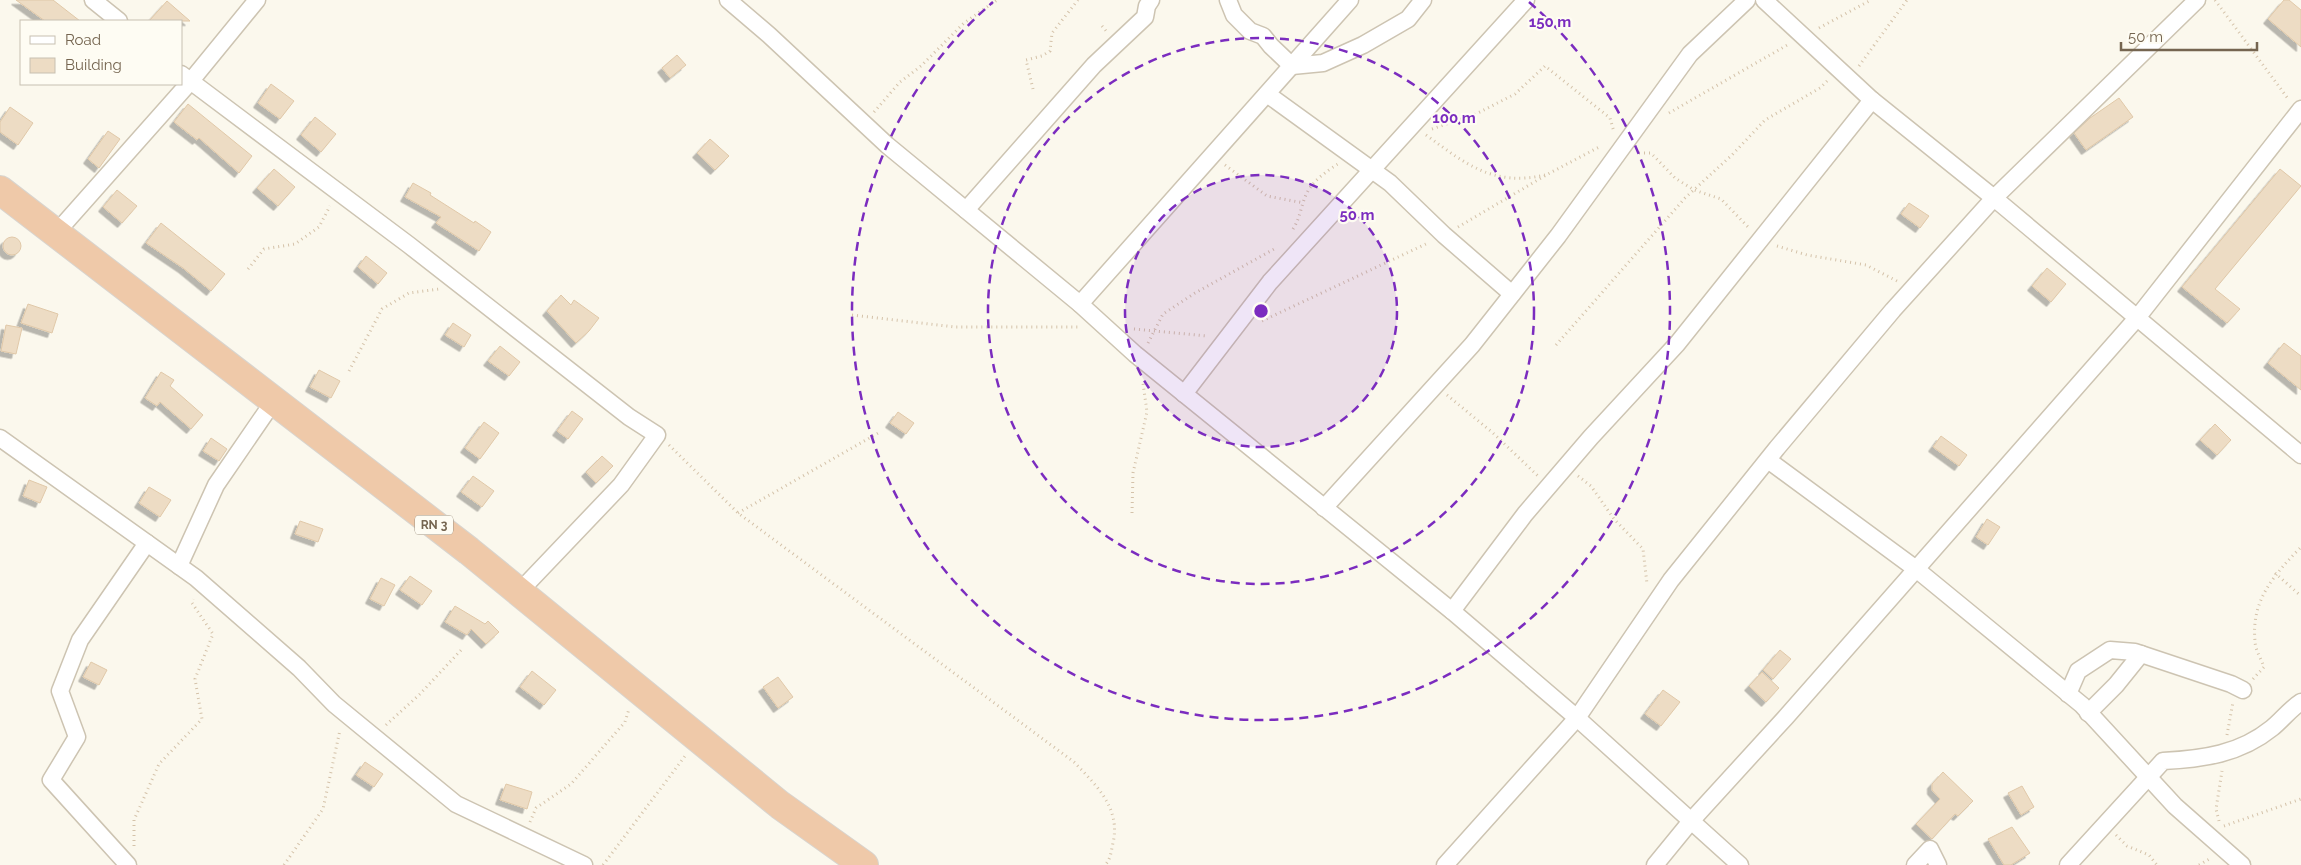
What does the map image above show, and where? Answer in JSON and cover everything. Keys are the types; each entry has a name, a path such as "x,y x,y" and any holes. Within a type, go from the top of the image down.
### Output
{"highway":[{"name":"RN 3","path":"0,190 519,592 780,805 864,865"}],"street":[{"path":"93,0 118,20"},
{"path":"257,0 186,78 338,192 630,417 657,435 621,485 519,592"},
{"path":"728,0 769,35 888,145 1080,304 1184,394 1452,611 1577,718 1740,865"},
{"path":"966,210 1094,65 1145,17 1147,6 1151,0"},
{"path":"1228,0 1234,15 1250,31 1263,36 1292,66 1323,63 1363,45 1408,19 1423,0"},
{"path":"1080,304 1350,0"},
{"path":"1184,394 1270,282 1526,0"},
{"path":"1324,508 1472,345 1634,133 1690,54 1747,0"},
{"path":"1764,0 1872,100 1994,198 2301,455"},
{"path":"1445,865 1577,718 1671,580 1893,310 1994,198 2197,0"},
{"path":"56,233 180,85"},
{"path":"1268,94 1390,183 1444,235 1512,294"},
{"path":"1452,611 1525,514 1591,437 1677,344 1872,100"},
{"path":"1655,865 1691,821 1786,717 2137,318 2300,110"},
{"path":"179,566 216,485 273,402"},
{"path":"0,438 196,578 299,668 344,712 456,804 584,865"},
{"path":"1768,460 1916,569 2068,694 2088,712 2175,806 2242,865"},
{"path":"128,865 50,780 76,738 60,691 80,640 147,542"},
{"path":"2068,694 2078,671 2110,650 2141,654 2231,684 2243,690"},
{"path":"2088,712 2116,685 2141,654"},
{"path":"2068,865 2163,762 2197,760 2234,751 2272,729 2301,702"},
{"path":"1915,865 1930,849 1938,865"}],"path":[{"path":"864,123 900,82 921,66 964,23 997,0"},
{"path":"1033,89 1026,60 1042,56 1050,51 1052,33 1078,0"},
{"path":"1668,114 1803,36 1871,0"},
{"path":"1556,345 1685,198 1732,155 1765,120 1844,74 1907,0"},
{"path":"2214,0 2300,110"},
{"path":"1423,132 1477,171 1523,180 1548,174"},
{"path":"1262,322 1444,235 1548,174 1615,139 1634,133"},
{"path":"1213,156 1267,196 1304,203"},
{"path":"248,269 264,249 295,244 319,227 338,192"},
{"path":"349,371 382,309 409,293 434,292 457,283"},
{"path":"852,315 955,327 1104,326 1227,338"},
{"path":"738,513 880,432"},
{"path":"657,435 692,466 738,513 1074,762 1103,792 1113,813 1116,830 1109,860 1106,865"},
{"path":"2276,573 2301,596"},
{"path":"134,847 134,820 159,764 202,720 195,679 213,634 192,603 196,578"},
{"path":"373,737 420,694 463,648"},
{"path":"524,837 536,808 571,784 625,722 636,688"},
{"path":"284,865 323,810 344,712"},
{"path":"603,865 698,740"},
{"path":"2220,827 2301,799"},
{"path":"2106,825 2127,846 2149,855 2157,865"}],"building":[{"path":"16,0 53,0 79,20 44,20"},
{"path":"2284,0 2289,0 2301,10 2301,47 2268,19"},
{"path":"167,1 190,21 182,20 150,20"},
{"path":"677,55 686,65 670,78 662,68"},
{"path":"271,84 294,101 280,119 258,103"},
{"path":"2119,98 2133,117 2086,150 2074,133 2090,118"},
{"path":"188,104 252,156 239,173 199,138 197,140 174,122"},
{"path":"10,107 33,123 18,145 0,132 0,122"},
{"path":"315,117 336,134 321,152 301,135"},
{"path":"108,131 120,139 99,168 88,159"},
{"path":"710,139 729,156 715,170 697,153"},
{"path":"274,169 295,187 278,206 257,188"},
{"path":"2280,169 2301,186 2215,289 2240,309 2227,323 2182,287"},
{"path":"413,183 491,232 479,251 436,223 441,217 405,197"},
{"path":"117,190 137,206 122,223 103,207"},
{"path":"1909,203 1929,216 1920,228 1901,214"},
{"path":"161,223 225,274 211,291 183,268 146,243"},
{"path":"8,237 16,237 21,242 19,253 8,255 3,250 3,242"},
{"path":"366,256 387,273 378,284 358,267"},
{"path":"2047,268 2066,284 2051,302 2032,286"},
{"path":"561,295 571,305 574,300 599,318 576,343 547,311"},
{"path":"28,304 58,314 52,333 21,323"},
{"path":"453,323 471,335 464,347 445,335"},
{"path":"6,325 22,328 16,354 1,351"},
{"path":"2284,343 2301,356 2301,390 2268,363"},
{"path":"500,346 520,362 509,376 488,361"},
{"path":"319,370 340,381 331,398 310,387"},
{"path":"161,372 174,380 170,386 203,415 191,429 160,402 157,406 145,398"},
{"path":"572,411 583,419 568,439 557,431"},
{"path":"898,412 914,423 906,434 890,423"},
{"path":"484,422 499,433 480,459 465,448"},
{"path":"2215,424 2231,440 2217,455 2200,440"},
{"path":"1941,436 1967,455 1959,466 1933,447"},
{"path":"211,438 227,449 219,461 203,451"},
{"path":"602,456 613,466 596,483 586,472"},
{"path":"473,476 494,491 482,507 461,492"},
{"path":"29,480 47,487 40,503 23,496"},
{"path":"149,487 171,500 160,517 139,503"},
{"path":"1987,519 2000,527 1988,545 1976,537"},
{"path":"300,521 323,529 318,542 295,534"},
{"path":"410,576 432,591 422,605 400,590"},
{"path":"381,578 395,585 384,606 370,599"},
{"path":"455,606 485,624 488,621 499,632 486,644 471,629 467,635 445,622"},
{"path":"1780,650 1791,659 1773,679 1763,670"},
{"path":"91,662 107,670 99,685 83,677"},
{"path":"532,671 556,690 544,705 520,687"},
{"path":"1762,672 1779,688 1766,702 1749,686"},
{"path":"778,677 793,697 778,708 763,687"},
{"path":"1663,690 1680,702 1661,726 1645,714"},
{"path":"365,762 383,774 374,787 356,775"},
{"path":"1943,772 1973,801 1958,816 1955,814 1932,839 1916,824 1940,799 1932,790 1932,784"},
{"path":"506,784 532,792 527,809 500,800"},
{"path":"2022,786 2034,807 2021,815 2008,793"},
{"path":"2012,827 2030,853 2011,865 2004,865 1988,839"}]}
